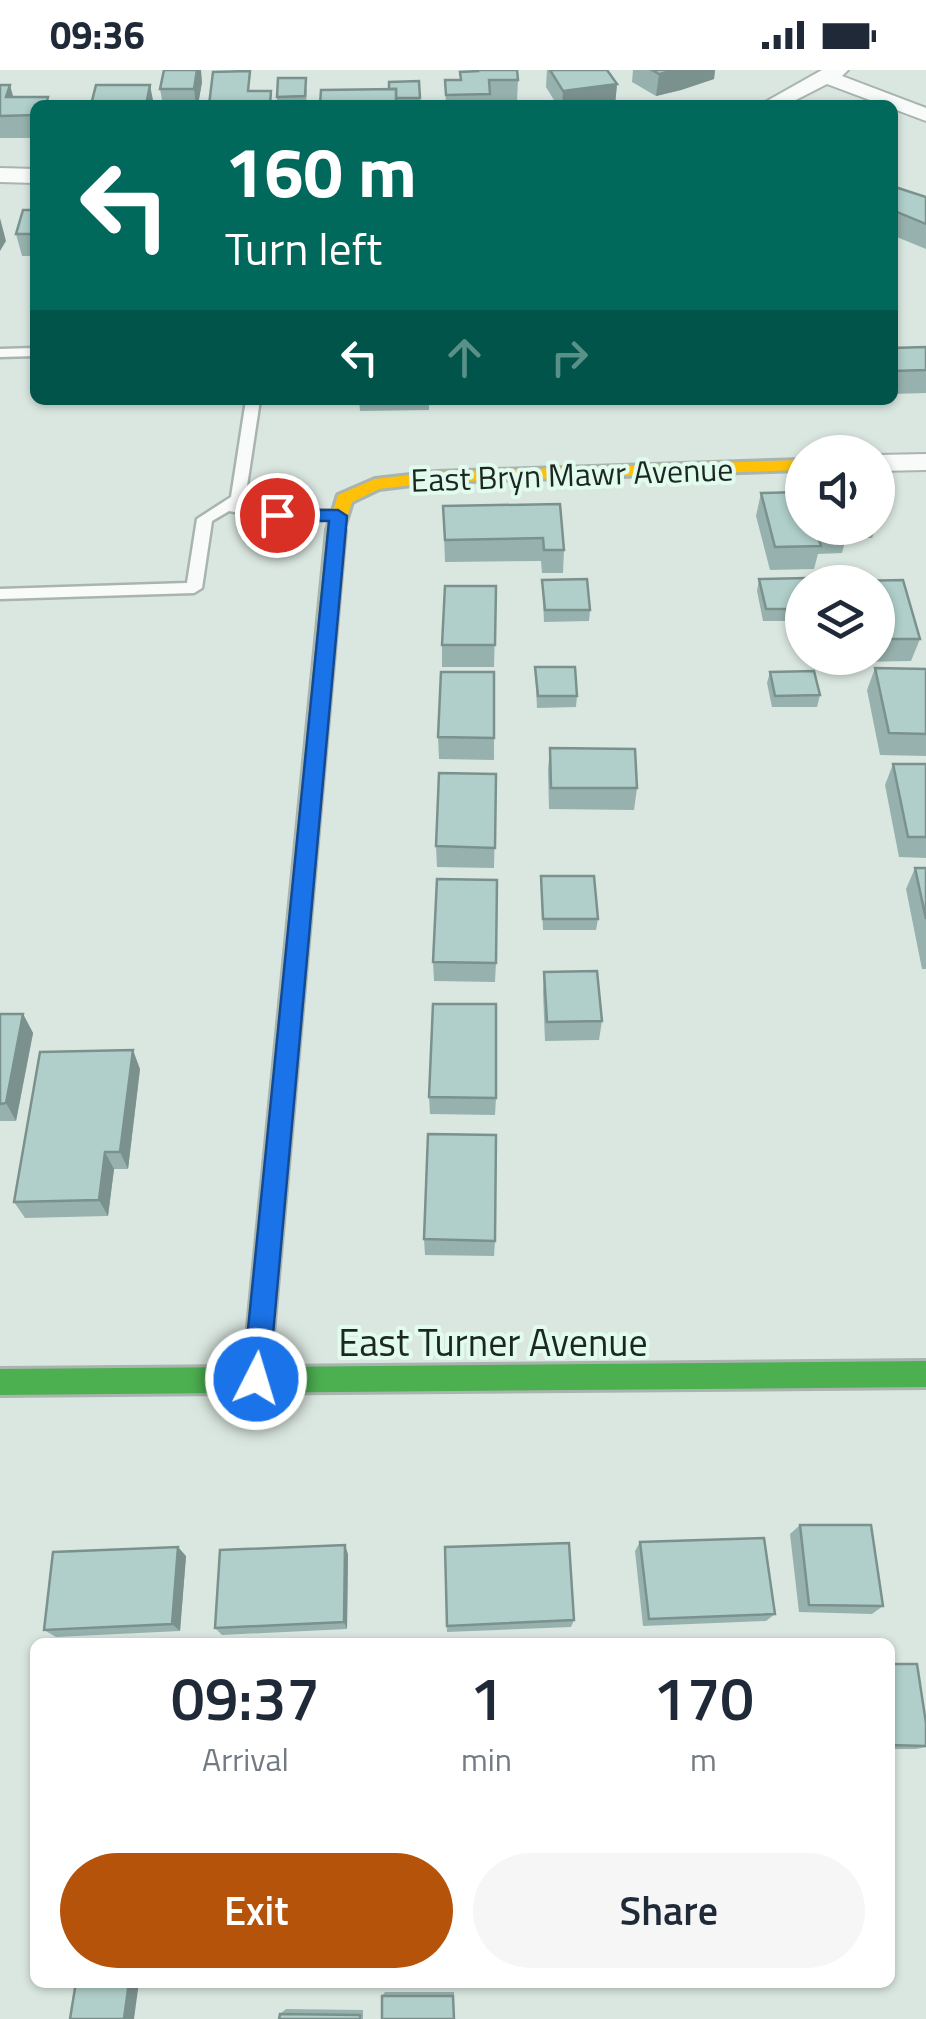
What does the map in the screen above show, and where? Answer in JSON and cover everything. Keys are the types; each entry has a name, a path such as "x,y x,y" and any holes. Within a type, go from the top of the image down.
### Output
{"street":[{"path":"780,100 834,74 892,100"},
{"path":"898,103 926,115"},
{"path":"0,175 30,176"},
{"path":"895,463 926,462"},
{"name":"East Bryn Mawr Avenue","path":"341,508 375,484 437,477 785,467"},
{"path":"256,1379 341,508"},
{"name":"East Turner Avenue","path":"0,1382 926,1374"}],"lane":[{"path":"0,353 30,352"},
{"path":"0,594 194,588 205,519 238,499 252,405"},
{"path":"226,506 277,515 341,508"}],"building":[{"path":"164,70 197,70 194,89 160,89"},
{"path":"517,70 518,80 489,80 490,94 446,95 445,80 461,80 460,72"},
{"path":"550,70 607,70 617,84 563,91"},
{"path":"250,71 248,91 271,91 270,100 210,100 213,72"},
{"path":"278,78 306,78 305,96 277,97"},
{"path":"419,81 420,98 396,98 396,89 389,89 389,82"},
{"path":"0,85 10,85 6,97 48,97 30,100 30,115 0,116"},
{"path":"96,85 150,85 147,100 92,100"},
{"path":"396,89 396,100 320,100 321,90"},
{"path":"898,188 926,197 926,224 898,212"},
{"path":"23,210 30,210 30,234 16,234"},
{"path":"926,347 926,370 898,371 898,348"},
{"path":"785,492 785,545 821,546 775,547 761,493"},
{"path":"560,504 564,550 544,550 543,538 445,540 443,506"},
{"path":"785,578 785,609 766,609 759,579"},
{"path":"587,579 590,610 545,610 542,580"},
{"path":"895,580 903,580 920,639 895,639"},
{"path":"445,586 496,586 495,645 442,645"},
{"path":"535,667 575,667 577,696 538,696"},
{"path":"895,668 926,669 926,734 889,733 877,675 895,675"},
{"path":"441,672 494,672 494,738 438,737"},
{"path":"770,672 815,675 820,695 775,696"},
{"path":"550,748 635,749 637,788 551,788"},
{"path":"893,764 926,764 926,837 908,837"},
{"path":"439,773 496,774 495,848 436,846"},
{"path":"915,868 926,868 926,919"},
{"path":"541,876 594,876 598,919 543,919"},
{"path":"437,879 497,880 496,963 433,962"},
{"path":"597,971 602,1021 547,1022 544,972"},
{"path":"433,1004 496,1004 496,1098 429,1097"},
{"path":"0,1014 23,1014 6,1103 0,1104"},
{"path":"133,1050 120,1152 105,1152 99,1200 14,1202 40,1052"},
{"path":"428,1134 496,1135 495,1241 424,1239"},
{"path":"800,1525 871,1525 883,1606 809,1605"},
{"path":"764,1538 775,1614 649,1619 640,1542"},
{"path":"569,1543 574,1620 447,1626 445,1547"},
{"path":"345,1545 344,1622 215,1628 220,1550"},
{"path":"178,1547 172,1624 44,1630 53,1552"},
{"path":"895,1664 917,1664 926,1746 895,1745"},
{"path":"75,1988 128,1988 124,2019 70,2019"},
{"path":"382,1996 453,1996 454,2019 382,2019"},
{"path":"280,2014 360,2015 360,2019 279,2019"}],"traffic: fast":[{"path":"256,1379 336,530"},
{"path":"0,1382 926,1374"}],"traffic: slow":[{"path":"336,530 344,499 375,484 437,477 785,466"}],"route":[{"path":"256,1379 338,516 277,515"}]}
